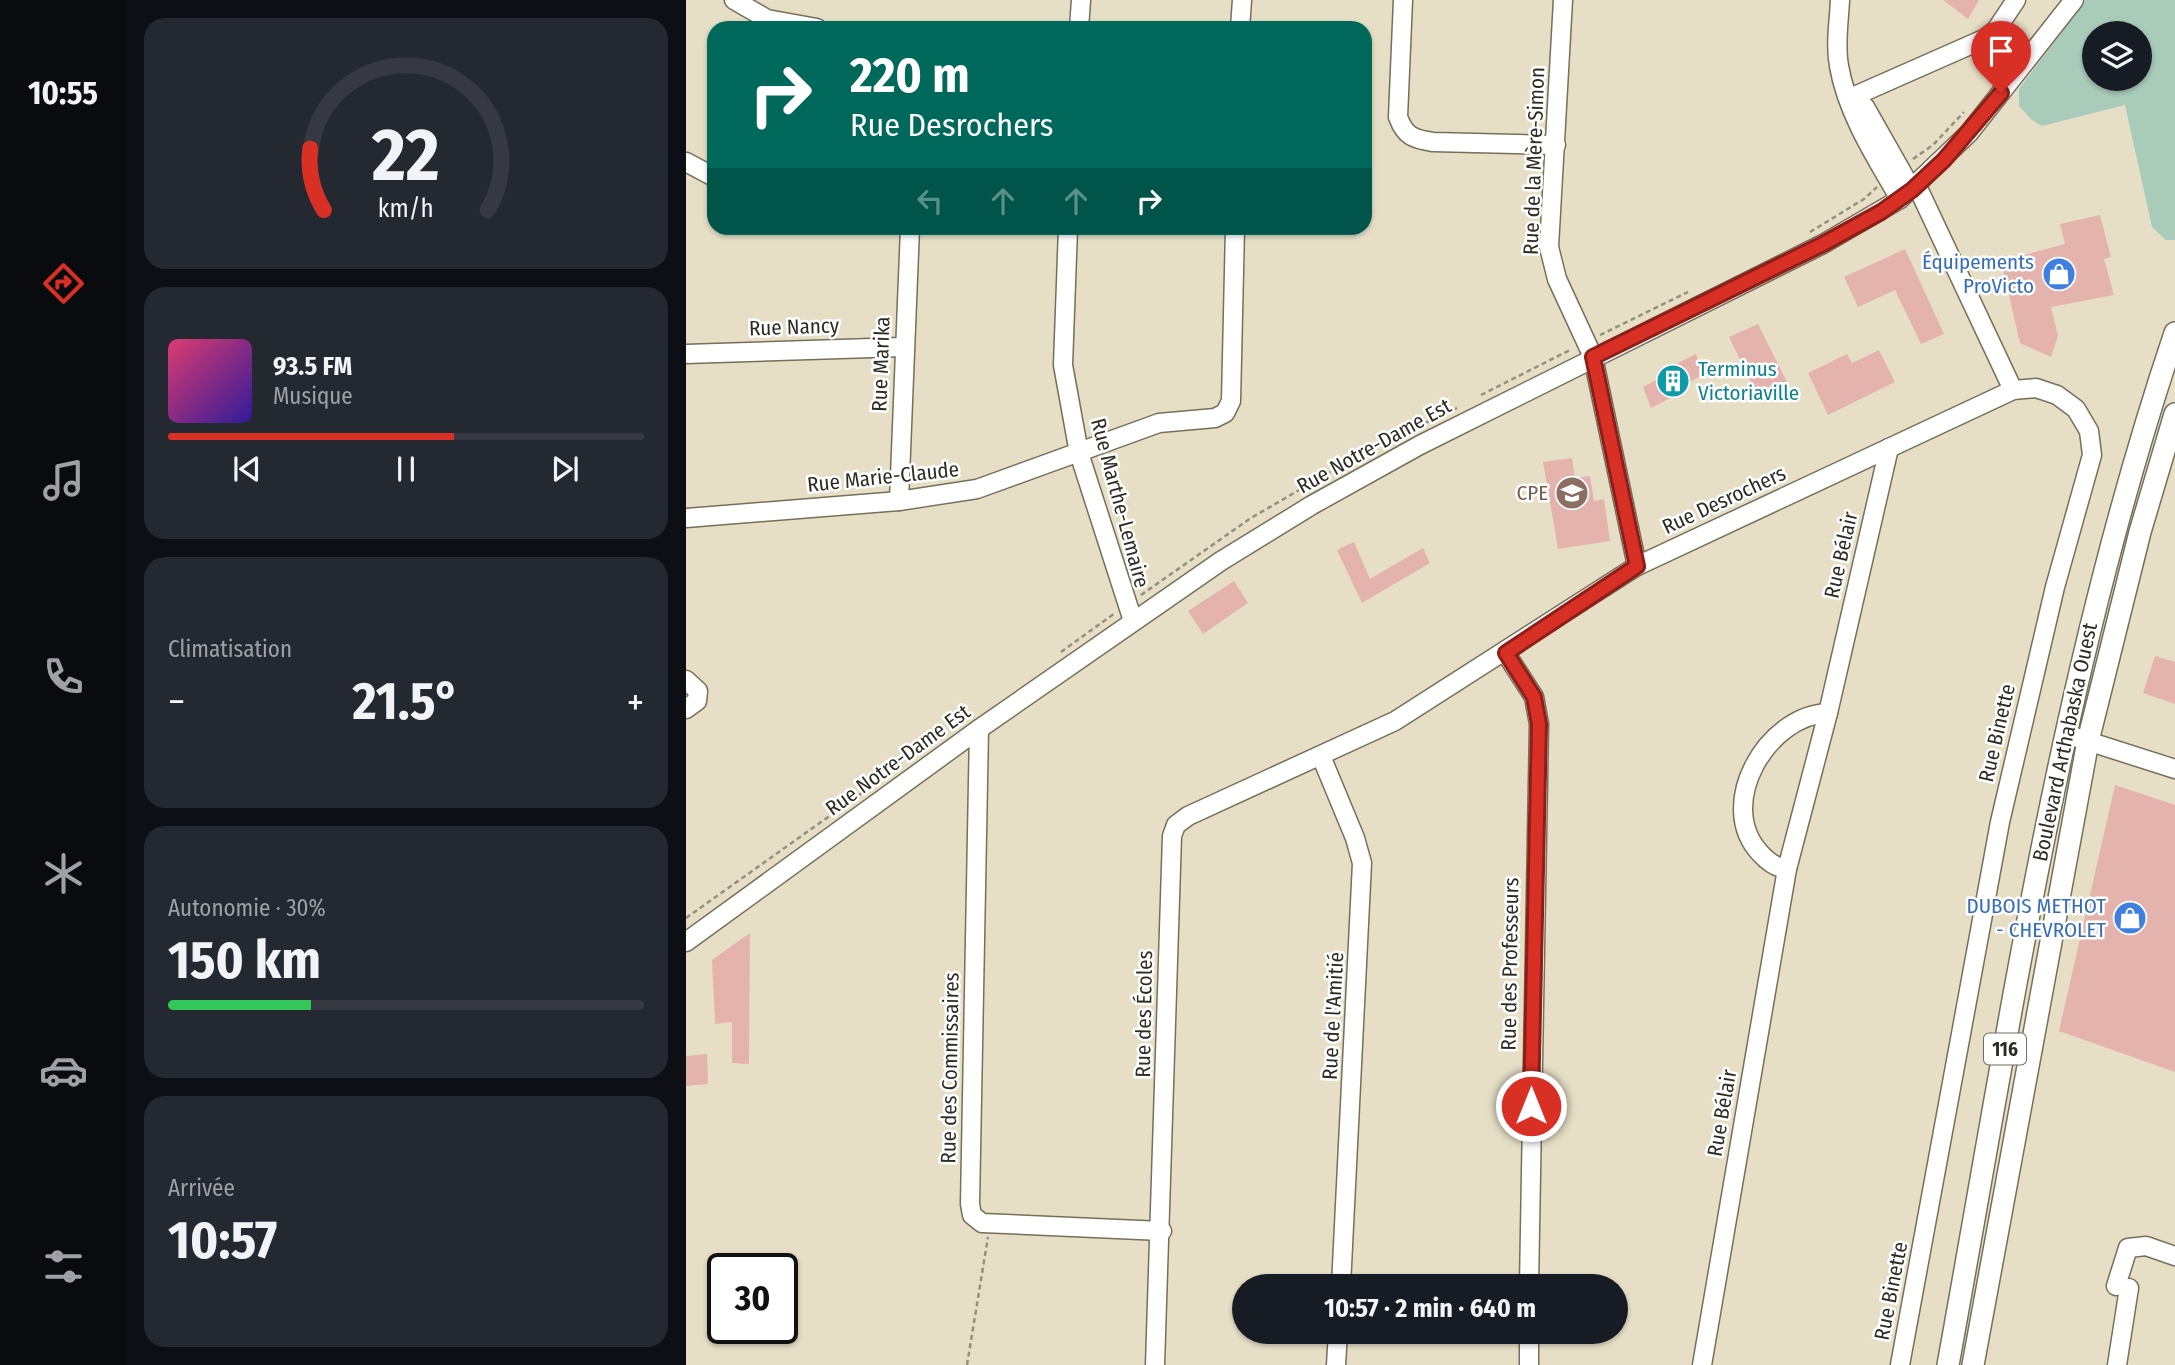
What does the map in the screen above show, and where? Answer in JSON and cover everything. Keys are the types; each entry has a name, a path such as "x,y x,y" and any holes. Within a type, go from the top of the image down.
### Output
{"main road":[{"name":"Boulevard Arthabaska Ouest","path":"1948,1365 2065,734 2116,527 2175,333"},
{"name":"Boulevard Arthabaska Ouest","path":"1973,1365 2088,741 2140,531 2175,414"}],"street":[{"path":"734,0 767,19 778,21"},
{"path":"1080,21 1081,0"},
{"path":"1240,21 1242,0"},
{"path":"1403,0 1398,117 1404,132 1415,139 1433,142 1556,145"},
{"name":"Rue de la Mère-Simon","path":"1563,0 1549,247 1552,265 1593,357 1637,566"},
{"path":"1840,0 1837,49 1839,67 1855,119 1909,192 2013,390"},
{"path":"1850,98 1986,38 1996,30 2015,0"},
{"name":"Rue Notre-Dame Est","path":"686,942 979,729 1221,561 1333,493 1593,357 1823,244 1909,192 1969,133 2074,0"},
{"path":"686,162 707,173"},
{"name":"Rue Marika","path":"899,502 903,347 910,235"},
{"name":"Rue Marthe-Lemaire","path":"1068,235 1062,342 1079,453 1133,621"},
{"name":"Rue Marie-Claude","path":"686,518 899,502 977,489 1159,423 1215,418 1225,413 1231,401 1235,235"},
{"name":"Rue Nancy","path":"686,354 903,347"},
{"name":"Rue Binette","path":"1900,1365 2000,822 2055,587 2092,455 2089,430 2076,409 2057,395 2036,388 2013,390"},
{"name":"Rue Desrochers","path":"1321,756 1395,722 1506,653 1637,566 2013,390"},
{"name":"Rue Bélair","path":"1702,1365 1787,869 1828,713 1889,448"},
{"name":"Rue des Professeurs","path":"1506,653 1534,697 1539,724 1529,1274"},
{"path":"686,680 698,691 697,701 686,709"},
{"path":"1787,869 1779,868 1767,860 1751,844 1744,809 1747,787 1763,748 1815,713 1828,713"},
{"name":"Rue des Commissaires","path":"979,729 970,1204 972,1215 982,1223 990,1223"},
{"path":"2065,734 2175,769"},
{"name":"Rue des Écoles","path":"1155,1365 1162,1231 1171,836 1176,825 1188,816 1321,756"},
{"name":"Rue de l'Amitié","path":"1321,756 1355,838 1362,863 1341,1274"},
{"path":"990,1223 1162,1231"},
{"path":"2117,1365 2123,1287 2121,1262 2128,1248 2146,1246 2175,1256"},
{"path":"1336,1365 1337,1344"},
{"path":"1528,1365 1529,1344"}],"path":[{"path":"967,1365 990,1223"}],"green space":[{"path":"2086,0 2175,0 2175,240 2166,240 2152,227 2125,105 2042,126 2019,106 2019,89"}],"building":[{"path":"1943,0 1979,0 1968,19"},
{"path":"2100,215 2111,257 2104,259 2114,295 2051,307 2058,336 2051,357 2020,343 2001,261 2065,244 2060,224"},
{"path":"1905,249 1944,334 1921,344 1895,290 1858,307 1844,277"},
{"path":"1758,324 1789,386 1760,401 1729,337"},
{"path":"1879,350 1895,382 1828,415 1808,373 1847,354 1852,363"},
{"name":"Terminus Victoriaville","path":"1696,354 1703,375 1682,386 1684,391 1651,408 1643,387 1674,370 1672,366"},
{"path":"1572,458 1575,478 1590,476 1594,501 1604,499 1610,541 1558,549 1543,462"},
{"path":"1354,542 1370,579 1423,548 1430,563 1362,603 1337,550"},
{"path":"1234,581 1248,603 1203,634 1188,611"},
{"path":"2155,656 2175,662 2175,704 2143,693"},
{"name":"DUBOIS METHOT - CHEVROLET","path":"2115,785 2175,805 2175,1072 2059,1031"},
{"path":"750,933 749,1064 732,1063 732,1022 715,1024 712,960"},
{"path":"707,1054 708,1084 686,1086 686,1056"}],"place":[{"name":"Équipements ProVicto","path":"2059,274"},
{"name":"Terminus Victoriaville","path":"1673,381"},
{"name":"CPE","path":"1572,493"},
{"name":"DUBOIS METHOT - CHEVROLET","path":"2130,918"}],"route":[{"path":"1531,1106 1539,724 1534,697 1506,653 1637,566 1593,357 1823,244 1900,200 1944,160 2001,93"}]}
